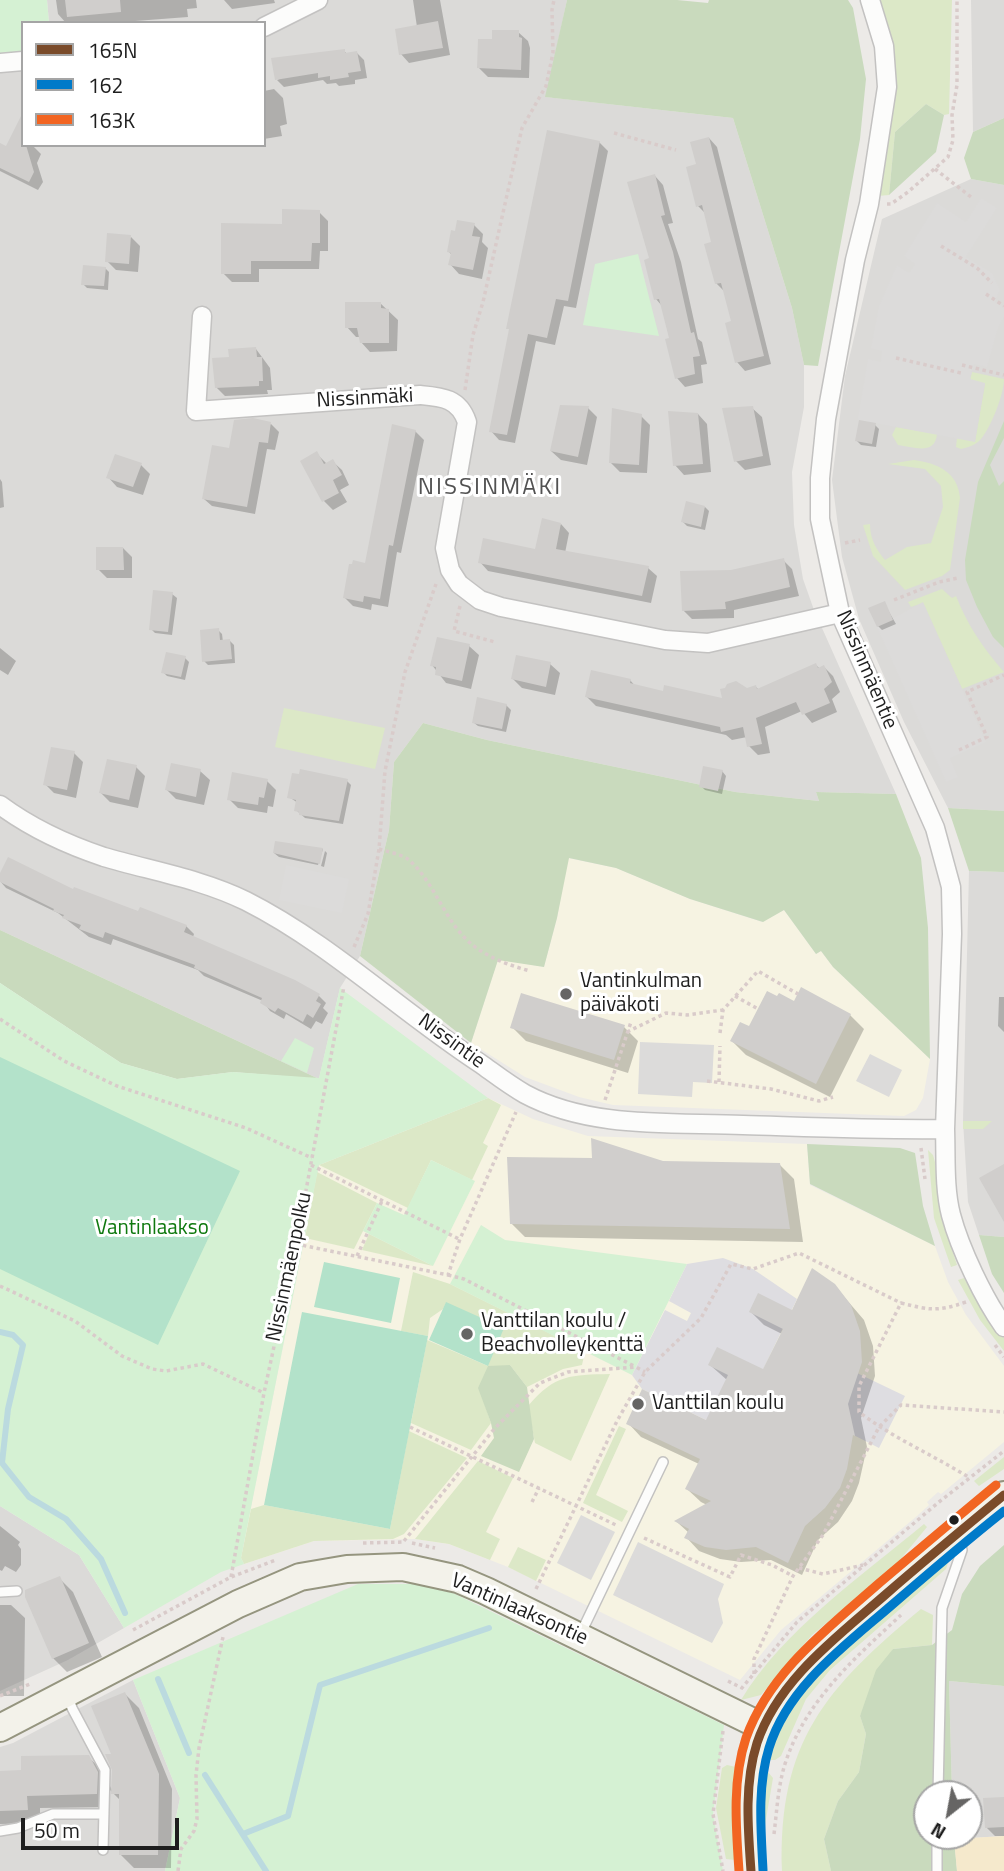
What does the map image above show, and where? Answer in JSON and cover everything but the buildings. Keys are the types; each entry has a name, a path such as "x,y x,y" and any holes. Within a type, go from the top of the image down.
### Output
{"street":[{"path":"266,26 318,0"},
{"name":"Nissinmäentie","path":"870,0 884,46 887,87 869,204 855,260 826,419 820,478 820,519 840,613 935,828 951,887 952,934 945,1129 945,1160 951,1215 992,1311 1004,1327"},
{"path":"0,63 21,61"},
{"name":"Nissinmäki","path":"202,316 196,411 420,395 443,397 459,406"},
{"path":"459,406 467,422 445,548 450,570 458,584 480,600 495,606 665,640 708,643 840,613"},
{"name":"Nissintie","path":"0,805 51,836 96,854 173,874 217,888 243,900 352,963 450,1044 525,1094 569,1111 617,1120 831,1128 945,1129"},
{"path":"751,1871 748,1816 753,1761 763,1727 789,1686 830,1642 1004,1495"},
{"name":"Vantinlaaksontie","path":"0,1728 238,1604 300,1577 348,1569 403,1567 458,1579 579,1636 736,1699 763,1727"}],"lane":[{"path":"579,1636 663,1462"},
{"path":"938,1780 942,1608 962,1550 957,1533"},
{"path":"0,1592 17,1591"},
{"path":"67,1694 105,1770 103,1850"},
{"path":"0,1831 18,1828 53,1814 104,1814"},
{"path":"937,1850 937,1871"}],"path":[{"path":"459,406 467,384 474,335 522,128 547,86 553,53 554,0"},
{"path":"891,204 948,158 953,140 957,85 957,0"},
{"path":"614,133 676,150"},
{"path":"935,169 971,197"},
{"path":"941,246 977,268 992,283"},
{"path":"986,294 1004,306"},
{"path":"896,358 961,373"},
{"path":"962,365 1004,375"},
{"path":"352,963 368,914 379,849 385,771 405,672 435,585 450,570"},
{"path":"431,575 442,592"},
{"path":"894,600 939,582 958,578"},
{"path":"449,600 466,610"},
{"path":"458,613 454,631 495,642"},
{"path":"959,750 987,737 967,692 1004,675"},
{"path":"379,849 408,858 468,942 503,964 530,971"},
{"name":"Nissinmäenpolku","path":"231,1577 264,1393 296,1244 345,984 352,963"},
{"path":"720,1033 723,1010 758,971 798,994"},
{"path":"735,996 758,1009"},
{"path":"628,1032 666,1013 687,1015 723,1010"},
{"path":"0,1019 64,1061 117,1086 246,1128 312,1158"},
{"path":"602,1109 631,1022"},
{"path":"719,1082 720,1046"},
{"path":"707,1081 771,1089 818,1101 833,1097"},
{"path":"448,1275 460,1239 525,1094"},
{"path":"311,1165 460,1239"},
{"path":"356,1256 382,1200"},
{"path":"296,1244 464,1279 645,1372"},
{"path":"536,1589 645,1372 701,1318 732,1264 752,1269 799,1253 901,1303 929,1310 966,1302"},
{"path":"0,1286 75,1321 122,1356 152,1369 166,1371 203,1364 264,1393"},
{"path":"901,1303 859,1386 859,1412 879,1427 970,1478"},
{"path":"403,1541 495,1427 540,1383 568,1372 636,1367"},
{"path":"754,1674 754,1659 793,1576 823,1535 879,1427 901,1405 1004,1412"},
{"path":"410,1427 629,1532 730,1577 741,1555 793,1576"},
{"path":"723,1871 713,1814 724,1725 736,1699 797,1622 1004,1451"},
{"path":"532,1502 539,1488"},
{"path":"360,1543 403,1541 445,1551"},
{"path":"126,1633 231,1577 286,1557"},
{"path":"798,1568 823,1574 865,1564"},
{"path":"526,1584 546,1594"},
{"path":"774,1846 780,1789 786,1763 804,1722 850,1662 904,1612"},
{"path":"178,1871 181,1849 194,1831 197,1819 196,1774 199,1748 223,1637"},
{"path":"719,1677 736,1699"},
{"path":"0,1696 31,1684"}],"shaded area":[{"path":"47,0 567,0 546,97 733,118 792,308 804,365 804,407 792,472 794,525 803,579 814,610 896,794 816,792 819,801 735,792 487,740 423,723 394,762 389,830 360,956 340,988 319,1079 0,930 0,54 21,52 21,147 266,147 266,21 49,21"},
{"path":"971,0 1004,0 1004,118 973,132"},
{"path":"971,179 1004,185 1004,811 948,808 904,722 859,619 842,557 832,480 845,376 882,219"},
{"path":"981,198 997,208 966,257 992,273 1000,290 995,302 1004,307 1004,317 998,328 987,367 974,364 970,379 985,383 975,442 859,420 868,359 881,362 882,351 871,348 879,306 897,265 909,273 915,264 904,256 937,203 966,222"},
{"path":"923,602 986,742 950,758 958,777 946,782 877,627"},
{"path":"568,858 616,868 690,899 762,922 784,910 816,954 821,951 833,967 930,1059 923,1098 916,1110 904,1116 613,1105 579,1097 525,1077 471,1043 498,959 544,967 557,918"},
{"path":"286,865 349,879 342,913 279,900"},
{"path":"969,871 1004,872 1004,1237 979,1235 968,1202 963,1121"},
{"path":"640,1042 714,1045 712,1083 693,1082 692,1097 638,1094"},
{"path":"870,1054 902,1070 889,1097 856,1081"},
{"name":"Vanttilan koulu","path":"488,1098 533,1119 588,1136 807,1144 810,1185 935,1246 948,1282 966,1315 1004,1366 1004,1442 941,1494 938,1492 917,1516 781,1630 740,1680 508,1567 449,1544 415,1539 314,1541 244,1564 241,1558 319,1165"},
{"path":"723,1258 753,1269 797,1299 744,1409 706,1420 642,1389 632,1375 665,1310 687,1321 691,1313 669,1301 687,1264"},
{"path":"857,1373 905,1396 879,1448 828,1422"},
{"path":"0,1506 79,1555 124,1628 68,1660 0,1691"},
{"path":"581,1515 615,1532 591,1580 557,1563"},
{"path":"638,1542 724,1584 718,1599 723,1623 712,1643 613,1595"},
{"path":"133,1680 180,1798 165,1871 0,1871 0,1747 13,1743"},
{"path":"949,1681 1004,1686 1004,1836 983,1837 983,1780 952,1780"}],"green space":[{"path":"0,0 47,0 49,21 21,21 21,52 0,54"},
{"path":"567,0 677,0 708,3 709,0 848,0 853,8 866,79 860,139 818,366 804,365 792,308 733,118 545,97"},
{"path":"878,0 952,0 949,114 944,115 926,104 895,132 889,195 878,196 889,122"},
{"path":"926,104 944,115 936,152 889,195 895,132"},
{"path":"1004,118 1004,185 971,179 964,158 973,132"},
{"path":"638,254 659,336 583,325 595,264"},
{"path":"972,372 1004,379 1002,393 985,434 977,443 961,449 956,447 957,438 975,441 985,384 970,380"},
{"path":"1004,421 1004,438 990,465 999,486 1004,481 1004,648 993,637 977,607 966,580 965,560 978,482"},
{"path":"896,427 937,434 935,441 928,448 898,445 892,435"},
{"path":"914,460 945,470 955,482 960,498 950,570 942,576 905,590 873,556 863,525 870,524 874,544 885,560 907,547 931,543 943,507 941,486 925,469 888,464"},
{"path":"942,589 952,598 956,596 977,636 1004,672 962,689 923,603 911,607 908,602"},
{"path":"284,708 385,728 375,769 275,747"},
{"path":"423,723 487,740 735,792 819,801 816,792 896,794 921,858 928,928 930,1059 833,967 821,951 816,954 784,910 763,922 690,899 616,868 569,858 544,967 498,960 471,1043 360,956 389,830 394,762"},
{"path":"948,808 1004,811 1004,872 969,871"},
{"path":"0,930 319,1079 233,1072 177,1079 121,1063 0,983"},
{"name":"Vantinlaakso","path":"0,983 121,1063 177,1079 233,1072 319,1078 340,988 488,1098 319,1165 241,1558 244,1564 221,1572 124,1628 79,1555 0,1506"},
{"path":"295,1038 314,1048 307,1073 281,1061"},
{"path":"0,1057 240,1171 158,1345 0,1269"},
{"path":"488,1098 501,1105 483,1143 488,1146 472,1180 431,1160 408,1208 319,1165"},
{"path":"963,1121 992,1121 983,1129 963,1129"},
{"path":"807,1144 900,1148 915,1153 923,1206 935,1246 810,1184"},
{"path":"928,1150 935,1162 944,1224 957,1265 951,1267 934,1218"},
{"path":"431,1160 475,1181 433,1266 363,1231 377,1203 404,1215"},
{"path":"317,1172 377,1203 354,1249 305,1238"},
{"path":"481,1225 505,1240 687,1264 632,1375 450,1284"},
{"path":"369,1234 433,1266 362,1250"},
{"path":"979,1235 1004,1237 1004,1293 992,1274"},
{"path":"324,1262 400,1278 391,1323 314,1307"},
{"path":"413,1272 450,1284 585,1351 582,1365 563,1369 527,1387 510,1365 479,1388 491,1423 471,1450 411,1423 427,1340 488,1366 446,1303 443,1309 430,1318 428,1336 401,1331"},
{"path":"964,1278 986,1316 1004,1338 1004,1351 980,1320 958,1280"},
{"name":"Vanttilan koulu / Beachvolleykenttä","path":"446,1302 504,1328 488,1366 429,1340"},
{"path":"302,1312 428,1336 390,1529 264,1505"},
{"path":"510,1365 527,1387 534,1439 519,1472 481,1456 494,1438 478,1388 488,1366"},
{"path":"610,1374 571,1461 535,1443 528,1406 538,1395 564,1378"},
{"path":"619,1426 626,1429 596,1495 628,1511 622,1522 583,1503"},
{"path":"409,1431 467,1458 404,1534 393,1539 314,1541 244,1564 241,1558 251,1509 264,1505 390,1529"},
{"path":"1004,1457 1004,1469 979,1486 974,1481"},
{"path":"478,1461 513,1478 486,1532 500,1539 490,1560 449,1544 415,1539"},
{"path":"924,1524 927,1527 895,1566 812,1635 761,1695 741,1700 758,1674 801,1627"},
{"path":"1004,1545 1004,1686 949,1681 952,1780 913,1780 913,1850 955,1850 957,1871 831,1871 824,1839 838,1801 859,1772 866,1734 860,1716 876,1670 893,1649 932,1645 952,1630 962,1594 980,1566"},
{"path":"518,1547 546,1560 536,1581 508,1567"},
{"path":"950,1557 946,1569 830,1670 806,1699 781,1756 775,1760 766,1760 787,1707 814,1670"},
{"path":"358,1584 413,1584 451,1592 724,1725 713,1814 723,1871 165,1871 180,1798 133,1680"},
{"path":"921,1609 933,1615 932,1645 893,1649 860,1716 866,1734 859,1772 838,1801 824,1839 831,1871 782,1871 783,1826 789,1786 799,1752 814,1721 834,1692 859,1665"},
{"path":"727,1765 736,1767 732,1813 735,1860 726,1859 716,1808 722,1768"},
{"path":"763,1772 768,1772 773,1778 765,1825 758,1825"}],"sand":[{"path":"1004,1836 1004,1871 957,1871 955,1850 983,1850 983,1837"}],"waterway":[{"path":"0,1332 13,1335 23,1345 8,1409 2,1463 29,1497 66,1519 101,1559 125,1613"},
{"path":"243,1834 288,1816 320,1685 489,1628"},
{"path":"158,1679 189,1753"},
{"path":"205,1775 266,1871"}],"transit line":[{"name":"163K","path":"739,1871 736,1804 739,1770 746,1738 769,1693 784,1673 820,1636 996,1485"},
{"name":"165N","path":"751,1871 748,1807 750,1774 757,1743 779,1699 829,1644 1004,1495"},
{"name":"162","path":"763,1870 761,1809 765,1763 778,1726 790,1705 804,1686 839,1651 1004,1511"}],"place":[{"name":"Vantinkulman päiväkoti","path":"566,994"},
{"name":"Vanttilan koulu / Beachvolleykenttä","path":"467,1334"},
{"name":"Vanttilan koulu","path":"638,1404"}],"district":[{"name":"NISSINMÄKI","path":"490,488"}]}
